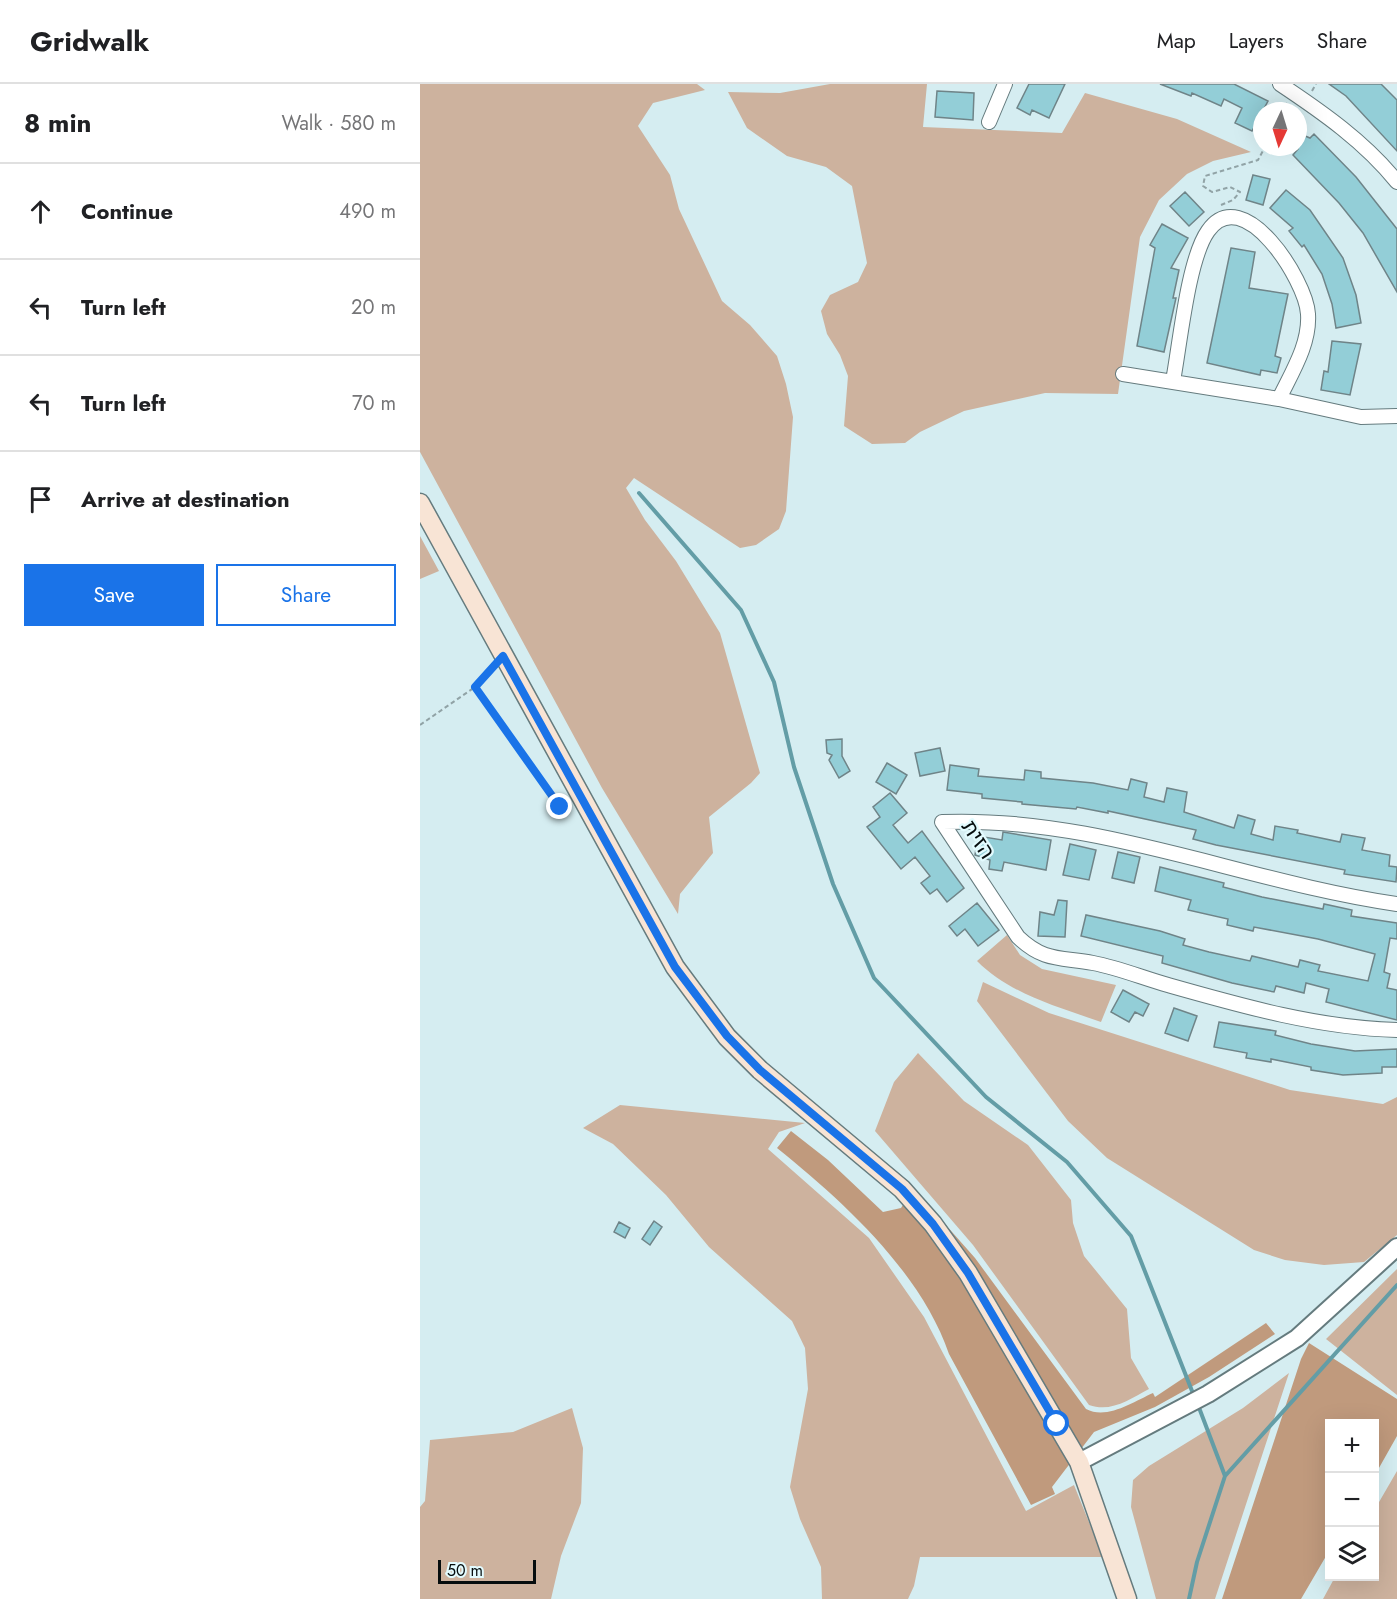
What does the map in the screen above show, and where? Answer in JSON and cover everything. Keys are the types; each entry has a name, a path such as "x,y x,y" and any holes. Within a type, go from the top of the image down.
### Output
{"main road":[{"path":"420,503 675,967 727,1036 760,1070 902,1189 933,1224 968,1273 1079,1462 1127,1599"}],"street":[{"path":"989,122 1005,84"},
{"path":"1280,84 1328,117 1360,143 1397,182"},
{"path":"1173,381 1195,260 1200,244 1217,221 1229,216 1241,217 1253,225 1279,252 1301,284 1308,313 1304,348 1279,399"},
{"path":"1123,374 1279,399 1361,417 1397,416"},
{"name":"הזית","path":"1397,904 1265,878 1164,851 1047,826 942,822 1018,937 1030,949 1047,957 1093,963 1300,1019 1397,1030"},
{"path":"1079,1462 1208,1394 1289,1343 1339,1301 1397,1247"}],"path":[{"path":"1217,221 1219,205 1233,200 1240,192 1230,186 1212,192 1203,186 1205,176 1258,160 1260,156"},
{"path":"420,725 475,687 503,656"},
{"path":"475,687 560,807"}],"shaded area":[{"path":"420,84 697,84 705,90 653,103 638,126 670,175 679,209 722,301 750,325 777,356 793,417 786,511 779,529 756,545 740,548 634,478 626,488 645,520 676,561 720,633 760,773 709,817 713,853 680,894 678,914 602,788 420,452"},
{"path":"830,84 927,84 923,127 1062,133 1085,93 1177,119 1251,152 1213,161 1187,174 1159,200 1140,237 1118,394 1045,393 964,411 920,432 905,443 872,444 844,426 848,376 840,355 827,334 821,311 830,295 858,282 867,263 852,186 826,167 787,156 747,128 728,92 780,93"},
{"path":"420,536 439,571 420,579"},
{"path":"1007,935 1020,955 1042,969 1116,985 1101,1022 1019,991 977,961"},
{"path":"983,982 1049,1013 1290,1090 1383,1104 1397,1097 1397,1235 1364,1262 1324,1265 1285,1260 1254,1250 1107,1158 1068,1121 977,1001"},
{"path":"918,1053 964,1101 1028,1145 1071,1200 1073,1223 1084,1256 1127,1309 1131,1358 1149,1389 1113,1406 1089,1405 973,1245 875,1131 894,1082"},
{"path":"620,1105 805,1123 779,1132 768,1149 869,1238 924,1317 1026,1511 1074,1485 1103,1557 920,1557 914,1586 908,1599 822,1599 821,1567 800,1519 790,1487 808,1389 805,1348 792,1321 709,1247 666,1195 613,1144 583,1128"},
{"path":"791,1131 828,1160 883,1212 901,1208 908,1197 922,1198 975,1258 1086,1409 1094,1412 1111,1411 1153,1393 1155,1397 1266,1323 1275,1334 1209,1377 1155,1407 1094,1432 1052,1487 1055,1494 1031,1505 949,1354 920,1295 900,1267 853,1215 777,1148"},
{"path":"1397,1269 1397,1395 1326,1339"},
{"path":"1309,1343 1397,1399 1397,1436 1379,1468 1379,1419 1325,1419 1325,1558 1301,1599 1222,1599 1301,1359"},
{"path":"1289,1373 1215,1599 1156,1599 1131,1507 1133,1480 1149,1466 1243,1408"},
{"path":"572,1408 583,1448 581,1503 561,1556 551,1599 420,1599 420,1507 425,1501 430,1440 513,1432"},
{"path":"1397,1471 1397,1599 1323,1599 1333,1581 1379,1581 1379,1502"}],"building":[{"path":"1029,84 1065,84 1049,118 1032,110 1030,115 1017,108"},
{"path":"1160,84 1234,84 1268,101 1253,102 1252,131 1235,123 1242,108 1224,99 1221,106 1192,93 1191,96"},
{"path":"1329,84 1381,84 1397,100 1397,151 1346,96"},
{"path":"937,91 974,93 973,120 935,117"},
{"path":"1314,134 1356,177 1397,229 1397,292 1363,233 1339,203 1294,156 1307,156 1307,137 1310,138"},
{"path":"1253,175 1270,179 1263,205 1246,200"},
{"path":"1286,190 1310,210 1343,258 1356,295 1361,323 1336,328 1332,304 1322,274 1304,245 1302,247 1289,231 1293,228 1270,208"},
{"path":"1185,192 1204,212 1189,226 1170,206"},
{"path":"1162,224 1188,238 1171,268 1179,270 1173,298 1176,298 1164,352 1137,346 1155,248 1150,245"},
{"path":"1231,248 1255,252 1249,288 1288,294 1275,356 1281,358 1277,373 1261,370 1260,375 1207,363"},
{"path":"1332,341 1361,344 1350,395 1321,390 1324,371 1328,372"},
{"path":"842,739 842,756 850,771 839,778 829,760 832,755 827,753 826,740"},
{"path":"940,748 945,771 920,776 915,753"},
{"path":"887,763 907,775 896,794 876,782"},
{"path":"950,765 979,769 978,776 1024,780 1025,770 1041,772 1041,778 1093,783 1128,790 1131,779 1147,783 1144,797 1164,802 1167,788 1187,792 1184,812 1234,828 1238,815 1255,820 1251,834 1273,840 1275,826 1340,842 1342,834 1365,838 1362,850 1390,855 1389,866 1397,867 1396,882 1344,874 1345,870 1216,845 1193,839 1196,830 1108,811 1108,813 1077,807 1076,809 1022,804 1022,802 982,798 982,794 947,790"},
{"path":"890,793 907,813 893,825 908,843 922,831 964,888 947,902 937,889 930,894 921,883 930,876 915,857 901,869 867,827 880,817 873,807"},
{"path":"1003,832 1051,840 1046,870 1004,862 1002,871 989,869 990,860 975,855 978,836 1002,840"},
{"path":"1070,844 1096,850 1089,880 1063,875"},
{"path":"1118,852 1140,857 1134,883 1112,878"},
{"path":"1160,867 1224,883 1223,887 1262,897 1323,909 1324,904 1352,910 1351,916 1397,923 1397,939 1390,938 1384,972 1390,974 1387,988 1397,990 1397,1020 1326,1002 1329,989 1306,983 1304,993 1276,986 1274,992 1232,983 1162,963 1163,956 1081,936 1086,915 1160,931 1185,939 1183,945 1209,952 1250,961 1252,956 1298,967 1300,960 1320,965 1318,971 1368,981 1375,954 1318,939 1254,927 1253,931 1227,925 1228,919 1188,910 1191,900 1155,891"},
{"path":"1058,900 1067,901 1065,937 1038,936 1040,912 1054,915"},
{"path":"977,903 999,930 978,946 965,929 957,936 949,926"},
{"path":"1123,990 1149,1004 1143,1016 1135,1012 1129,1022 1111,1012"},
{"path":"1174,1008 1197,1016 1188,1041 1165,1033"},
{"path":"1219,1022 1276,1031 1275,1035 1355,1051 1397,1049 1397,1067 1382,1067 1382,1073 1343,1075 1311,1070 1311,1067 1271,1059 1271,1062 1246,1058 1247,1053 1214,1047"},
{"path":"654,1221 662,1227 650,1245 642,1239"},
{"path":"619,1222 630,1228 625,1238 614,1232"}],"waterway":[{"path":"639,493 741,610 774,682 794,767 833,884 874,978 986,1097 1067,1162 1131,1236 1194,1396"},
{"path":"1189,1599 1197,1562 1225,1476 1397,1285"},
{"path":"1198,1405 1225,1476"}],"route":[{"path":"560,807 475,687 503,656 675,967 727,1036 760,1070 902,1189 933,1224 968,1273 1057,1424"}]}
